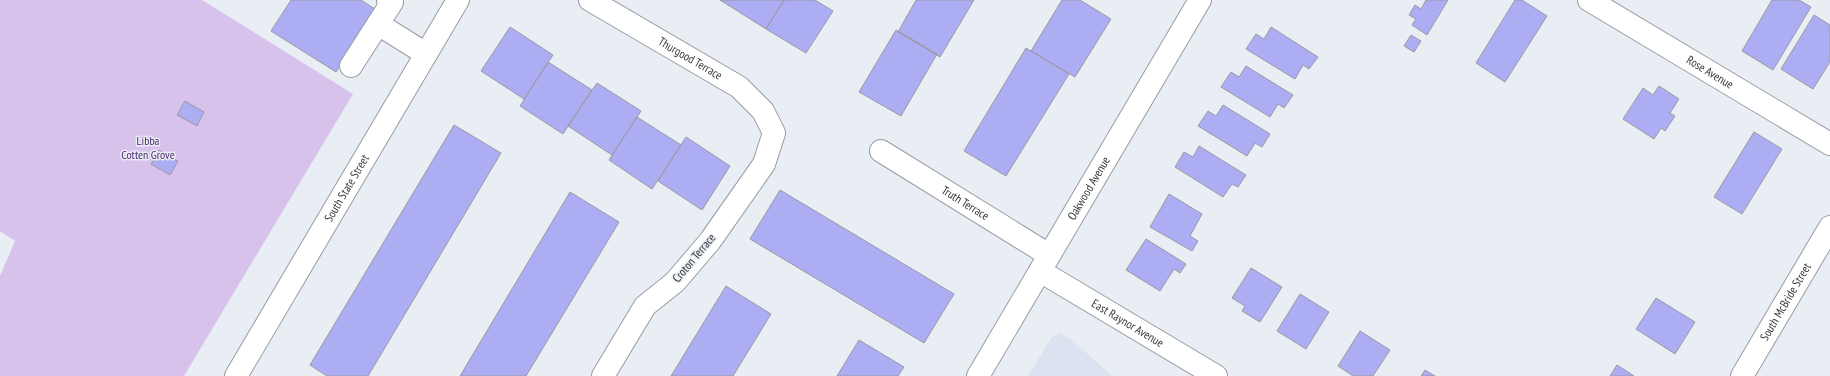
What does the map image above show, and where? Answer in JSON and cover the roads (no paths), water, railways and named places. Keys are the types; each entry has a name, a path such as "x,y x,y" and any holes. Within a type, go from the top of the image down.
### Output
{"street":[{"path":"351,66 392,2 388,0"},
{"name":"South State Street","path":"236,376 458,0"},
{"name":"Thurgood Terrace","path":"590,0 739,87 764,111 774,133"},
{"name":"Oakwood Avenue","path":"978,376 1200,0"},
{"name":"Rose Avenue","path":"1589,0 1830,144"},
{"path":"378,24 426,54"},
{"name":"Croton Terrace","path":"603,376 645,306 675,282 710,241 764,164 774,133"},
{"name":"Truth Terrace","path":"881,151 1044,263"},
{"name":"South McBride Street","path":"1742,376 1830,227"},
{"name":"East Raynor Avenue","path":"1044,263 1216,376"}],"park label":[{"name":"Libba Cotten Grove","path":"148,148"}]}
